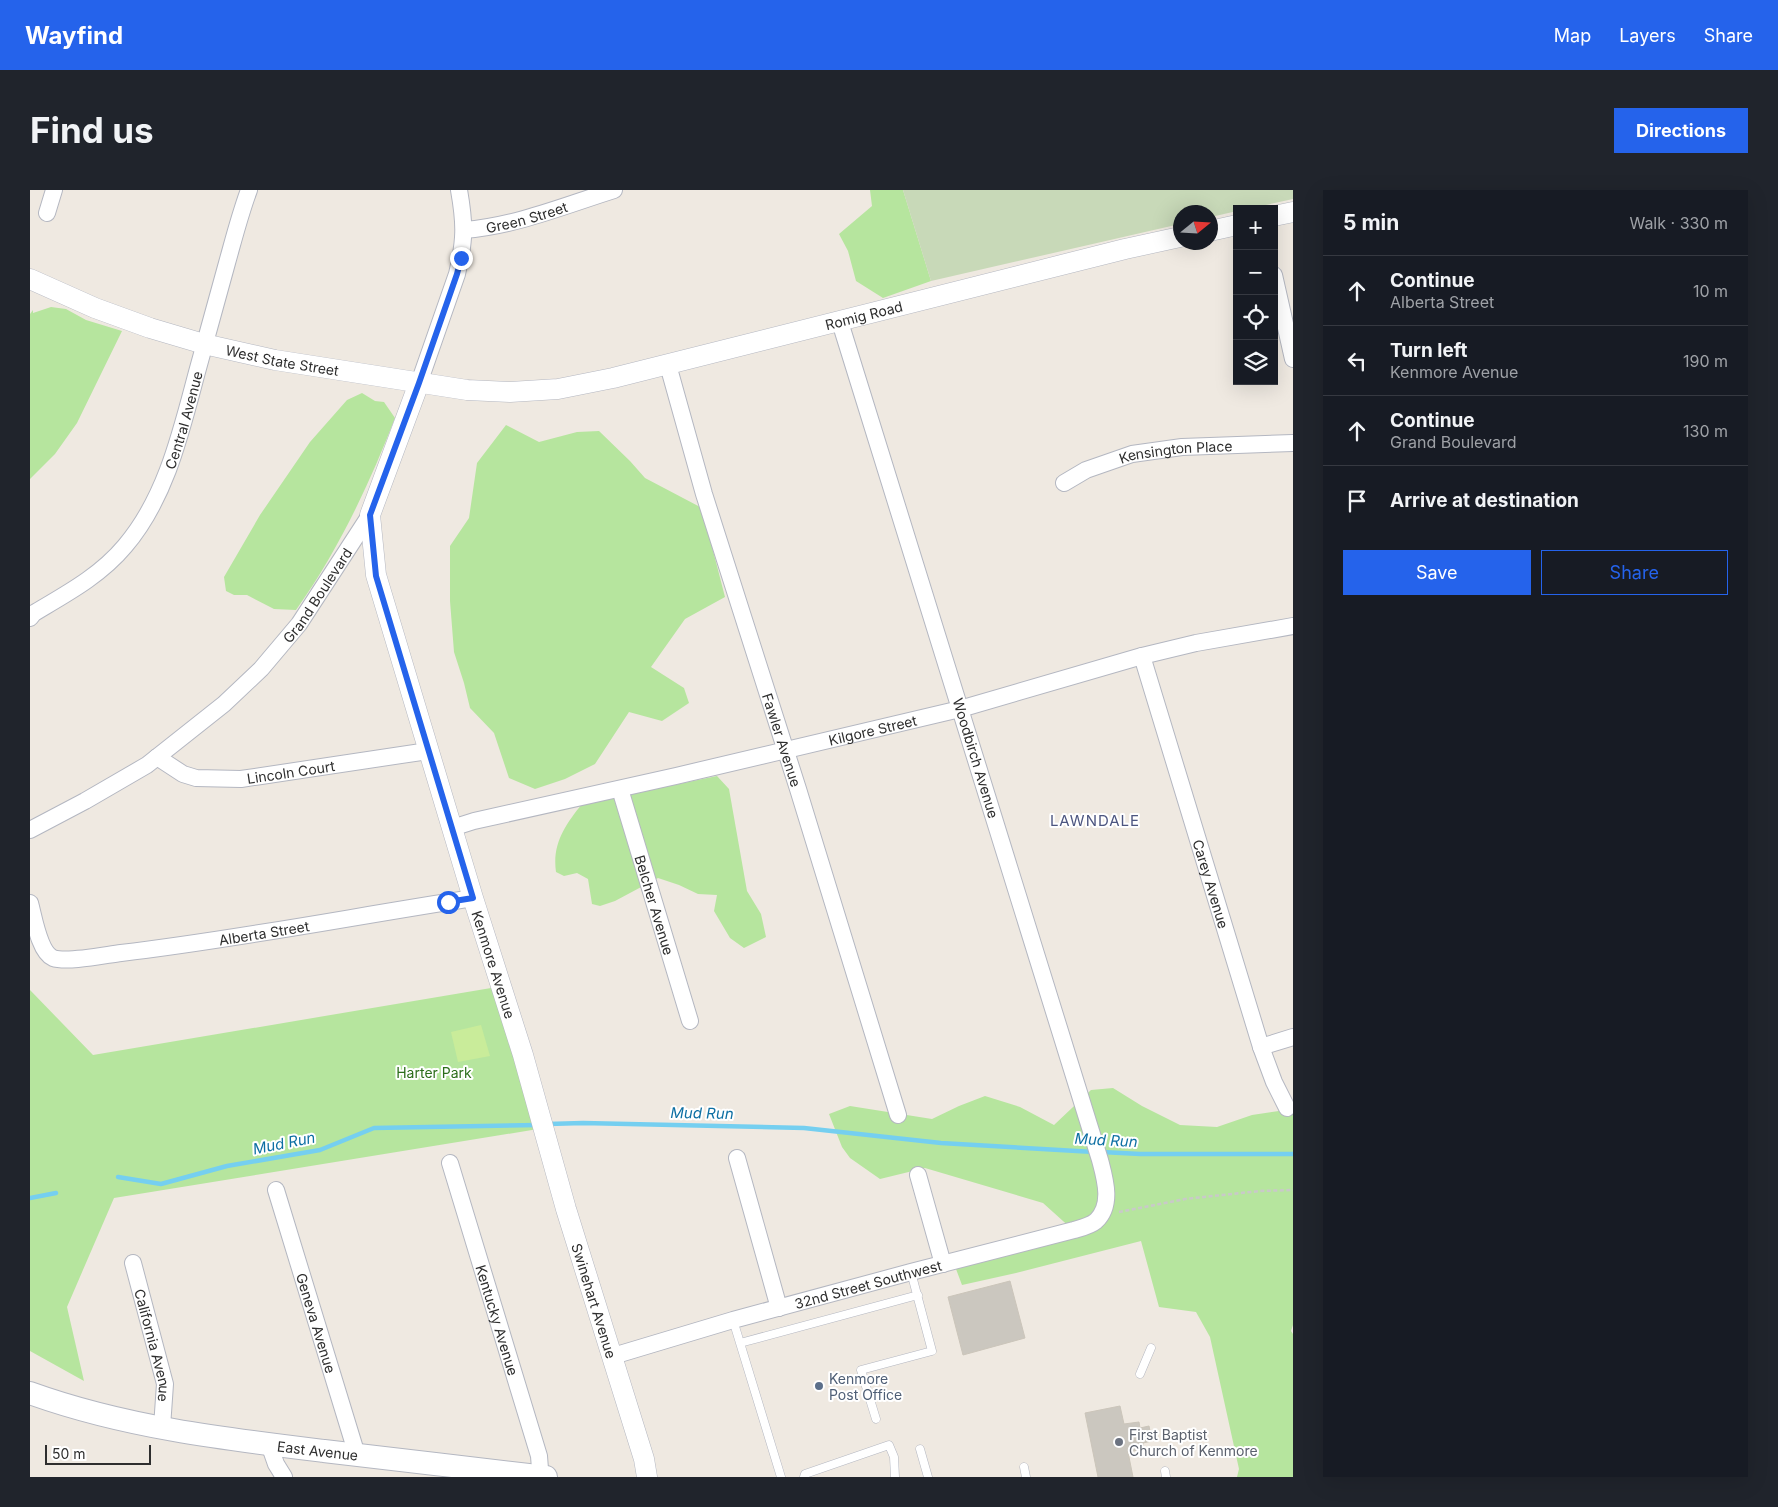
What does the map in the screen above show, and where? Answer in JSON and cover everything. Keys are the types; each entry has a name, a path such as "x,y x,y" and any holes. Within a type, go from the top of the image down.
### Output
{"main road":[{"name":"East Avenue","path":"30,1393 90,1411 162,1428 269,1444 542,1476"}],"street":[{"path":"47,213 54,190"},
{"name":"Central Avenue","path":"30,618 34,613 69,593 101,570 125,546 162,485 182,429 204,344 249,190"},
{"name":"Grand Boulevard","path":"30,830 85,801 157,758 224,704 261,669 313,605 370,515 419,383 457,274 464,230 459,190"},
{"name":"Green Street","path":"464,230 491,227 614,190"},
{"path":"1278,215 1293,212"},
{"path":"1218,229 1233,226"},
{"name":"Romig Road","path":"546,389 578,386 668,365 1125,249 1173,239"},
{"name":"West State Street","path":"30,279 95,308 150,328 204,344 275,360 467,390 510,392 546,389"},
{"path":"1278,293 1293,359"},
{"name":"Woodbirch Avenue","path":"840,322 1100,1160 1106,1182 1106,1195 1100,1215"},
{"name":"Fawler Avenue","path":"668,365 704,494 898,1115"},
{"name":"Kensington Place","path":"1064,483 1086,470 1132,454 1182,447 1293,443"},
{"name":"Kenmore Avenue","path":"370,515 376,576 543,1122"},
{"name":"Kilgore Street","path":"452,828 960,709 1142,656 1196,643 1293,626"},
{"name":"Carey Avenue","path":"1142,656 1261,1047 1286,1108"},
{"name":"Lincoln Court","path":"157,758 183,774 196,778 233,779 428,751"},
{"name":"Belcher Avenue","path":"620,789 690,1021"},
{"name":"Alberta Street","path":"30,903 40,942 46,952 52,958 65,960 143,951 473,898"},
{"path":"1261,1047 1293,1037"},
{"name":"Swinehart Avenue","path":"543,1122 566,1208 644,1459 646,1477"},
{"path":"737,1158 779,1308"},
{"name":"Kentucky Avenue","path":"450,1163 538,1456 542,1476"},
{"path":"918,1175 943,1264"},
{"name":"Geneva Avenue","path":"276,1190 357,1454"},
{"name":"32nd Street Southwest","path":"613,1356 733,1320 1074,1230 1087,1226 1100,1215"},
{"name":"California Avenue","path":"133,1263 165,1384 162,1428"},
{"path":"269,1444 276,1464 284,1477"}],"lane":[{"path":"876,1419 861,1370 932,1350 911,1272"},
{"path":"740,1343 918,1295"},
{"path":"733,1320 781,1477"},
{"path":"1140,1374 1151,1348"},
{"path":"804,1477 805,1474 889,1445 894,1457 895,1477"},
{"path":"920,1450 928,1477"},
{"path":"1024,1467 1026,1477"}],"path":[{"path":"1100,1215 1185,1199 1260,1191 1293,1190"}],"green space":[{"path":"870,190 903,190 931,281 883,298 856,281 848,251 839,234 872,206"},
{"path":"903,190 1293,190 1293,199 1266,205 1233,205 1233,212 1218,215 1218,205 1173,205 1173,226 931,281"},
{"path":"51,307 66,309 86,320 122,331 77,423 55,454 30,479 30,314 33,310 33,313"},
{"path":"362,393 375,401 384,402 395,418 352,517 326,565 296,610 274,609 247,595 234,595 226,591 224,577 260,515 310,442 347,400"},
{"path":"506,425 539,442 577,432 599,431 645,478 702,508 725,597 685,619 651,667 684,688 689,703 662,721 629,712 595,764 565,779 535,789 509,778 494,733 470,708 454,652 450,601 450,546 469,518 477,463"},
{"path":"717,776 729,789 747,891 761,914 766,937 744,948 730,938 714,911 717,895 698,894 658,878 615,901 600,906 592,904 588,879 577,873 564,876 556,872 556,853 561,835 582,804"},
{"name":"Harter Park","path":"497,987 538,1129 114,1198 67,1307 84,1381 30,1351 30,990 93,1055"},
{"path":"481,1025 490,1056 458,1062 451,1032"},
{"path":"1113,1088 1142,1106 1180,1125 1217,1127 1252,1115 1293,1109 1293,1325 1291,1331 1293,1334 1293,1477 1237,1477 1239,1469 1210,1337 1196,1312 1159,1307 1141,1241 962,1285 953,1261 1073,1230 1043,1203 925,1168 880,1179 850,1158 842,1147 829,1114 850,1106 932,1119 985,1096 1020,1107 1054,1125 1091,1090"}],"building":[{"path":"1010,1281 1025,1338 963,1355 948,1297"},
{"name":"First Baptist Church of Kenmore","path":"1120,1406 1124,1424 1139,1422 1140,1428 1149,1426 1152,1441 1143,1443 1144,1449 1128,1452 1133,1477 1098,1477 1085,1413"}],"waterway":[{"name":"Mud Run","path":"548,1124 583,1123 804,1128 941,1143 1094,1152"},
{"name":"Mud Run","path":"118,1177 161,1184 227,1166 320,1150 374,1128 538,1125"},
{"name":"Mud Run","path":"1102,1152 1140,1154 1293,1154"},
{"name":"Mud Run","path":"30,1198 56,1193"}],"place":[{"name":"Kenmore Post Office","path":"819,1386"},
{"name":"First Baptist Church of Kenmore","path":"1119,1442"}],"district":[{"name":"LAWNDALE","path":"1095,820"}],"route":[{"path":"448,902 473,898 376,576 373,561 370,515 419,383 461,258"}]}
